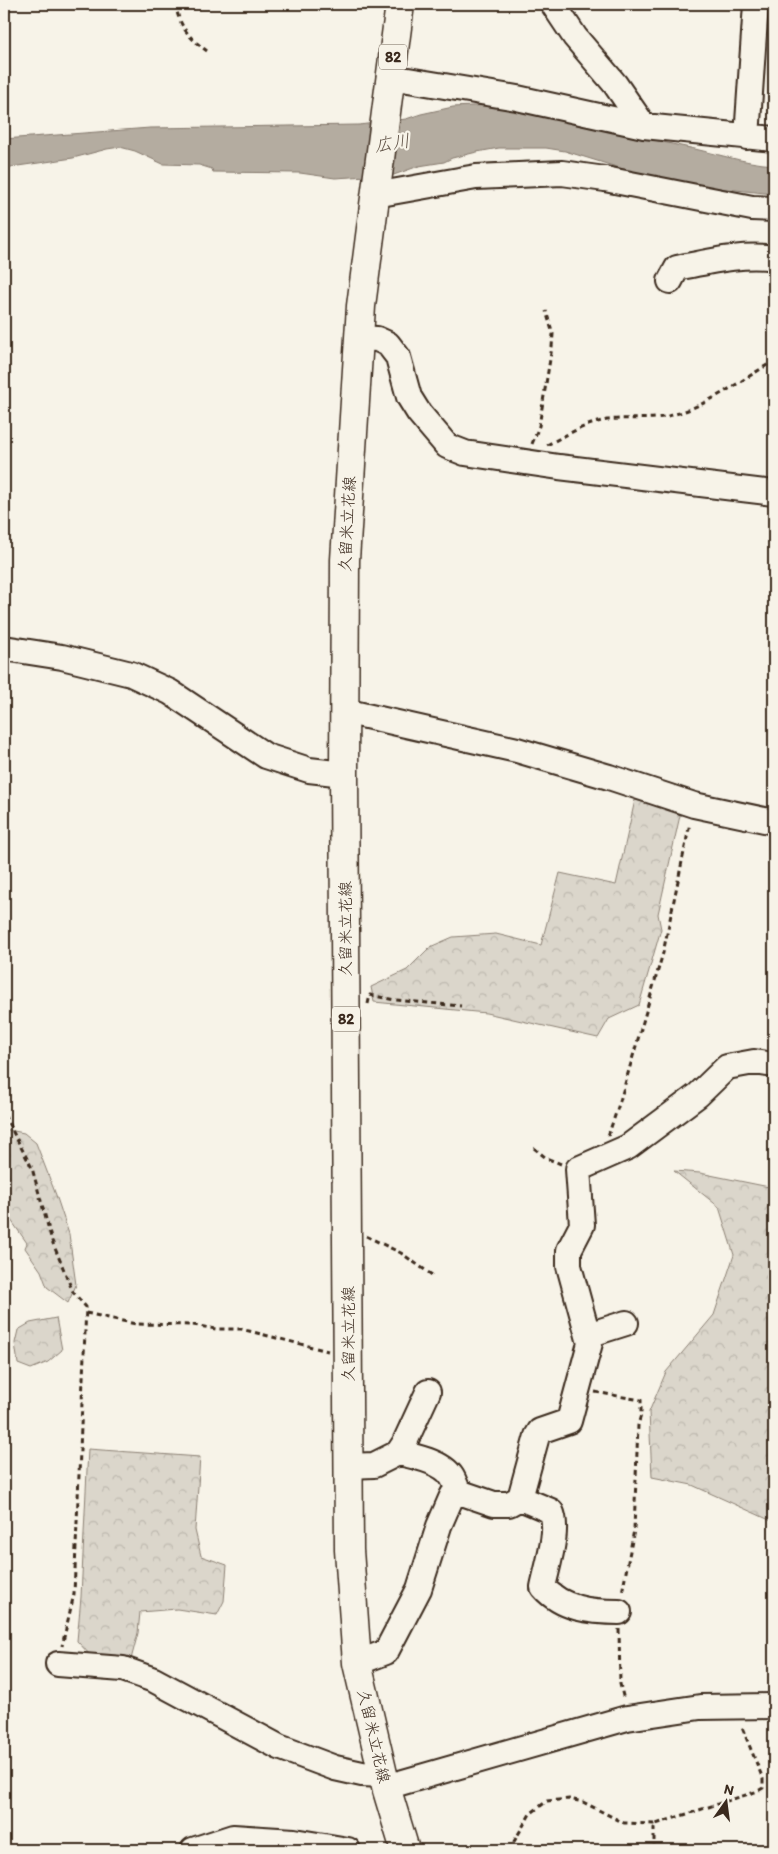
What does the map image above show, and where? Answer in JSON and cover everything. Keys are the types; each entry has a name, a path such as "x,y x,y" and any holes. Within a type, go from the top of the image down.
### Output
{"main road":[{"name":"久留米立花線","path":"400,4 358,338 345,560 344,774 349,1550 357,1662 384,1781 405,1850"}],"street":[{"path":"553,4 575,37 615,84 644,126"},
{"path":"747,138 756,4"},
{"path":"390,76 517,98 644,126 747,138 774,139"},
{"path":"376,189 476,177 562,173 605,179 752,208 774,209"},
{"path":"670,281 677,268 753,256 774,258"},
{"path":"358,338 377,339 388,344 398,357 409,397 419,414 447,446 465,453 527,458 774,493"},
{"path":"4,648 62,657 131,674 170,692 266,756 309,770 344,774"},
{"path":"344,711 517,750 694,805 774,822"},
{"path":"398,1454 434,1463 451,1475 458,1492 494,1504 509,1504 520,1498 540,1431 569,1421 590,1343 569,1266 569,1250 582,1225 578,1169 628,1147 698,1095 727,1067 754,1062 774,1065"},
{"path":"588,1335 626,1323"},
{"path":"348,1466 374,1466 398,1454 428,1392"},
{"path":"357,1662 386,1652 419,1589 439,1526 452,1496 458,1492"},
{"path":"520,1498 551,1511 554,1518 554,1533 543,1587 550,1596 569,1606 602,1612 619,1612"},
{"path":"58,1664 123,1669 154,1680 279,1747 335,1768 384,1781 634,1717 700,1706 774,1706"},
{"path":"192,1850 233,1837 297,1833 348,1850"}],"path":[{"path":"175,4 178,16 191,40 207,51"},
{"path":"527,458 539,426 552,347 553,334 546,311"},
{"path":"527,458 586,424 609,420 644,420 691,409 715,397 774,360"},
{"path":"599,1159 620,1101 663,953 694,805"},
{"path":"368,1004 370,995 395,1000 461,1006"},
{"path":"4,1115 32,1168 52,1241 73,1292 86,1307 74,1594 58,1664"},
{"path":"534,1148 546,1158 578,1169"},
{"path":"362,1234 401,1253 432,1275"},
{"path":"86,1313 136,1324 193,1325 216,1329 241,1329 348,1356"},
{"path":"578,1388 641,1400 641,1415 638,1425 634,1530 619,1612 620,1684 624,1699 634,1717"},
{"path":"509,1850 530,1814 547,1801 569,1799 582,1802 624,1823 656,1824 762,1788 762,1779 734,1706"},
{"path":"654,1850 654,1828 656,1824"}],"green space":[{"path":"635,800 681,811 658,914 661,929 639,1005 609,1019 598,1038 486,1013 374,1002 371,987 407,970 430,947 453,937 496,934 541,945 560,873 616,885"},
{"path":"4,1129 24,1133 36,1143 56,1195 69,1234 76,1285 68,1303 47,1287 41,1271 25,1248 27,1243 4,1210"},
{"path":"674,1171 700,1173 774,1188 774,1522 692,1485 652,1477 649,1412 666,1372 714,1315 734,1255 719,1207"},
{"path":"56,1318 62,1350 48,1362 31,1369 18,1364 15,1343 18,1330 30,1323"},
{"path":"88,1449 200,1457 195,1530 201,1556 227,1565 224,1601 217,1615 177,1609 140,1612 138,1633 130,1663 93,1658 77,1641"}],"water":[{"name":"広川","path":"511,104 739,160 774,165 774,194 707,187 649,177 565,151 546,148 499,148 477,152 452,158 444,162 419,166 388,177 383,175 335,178 300,173 213,172 212,169 199,165 163,164 135,151 120,147 73,158 4,168 4,139 150,128 359,125 406,119 453,107"}]}
